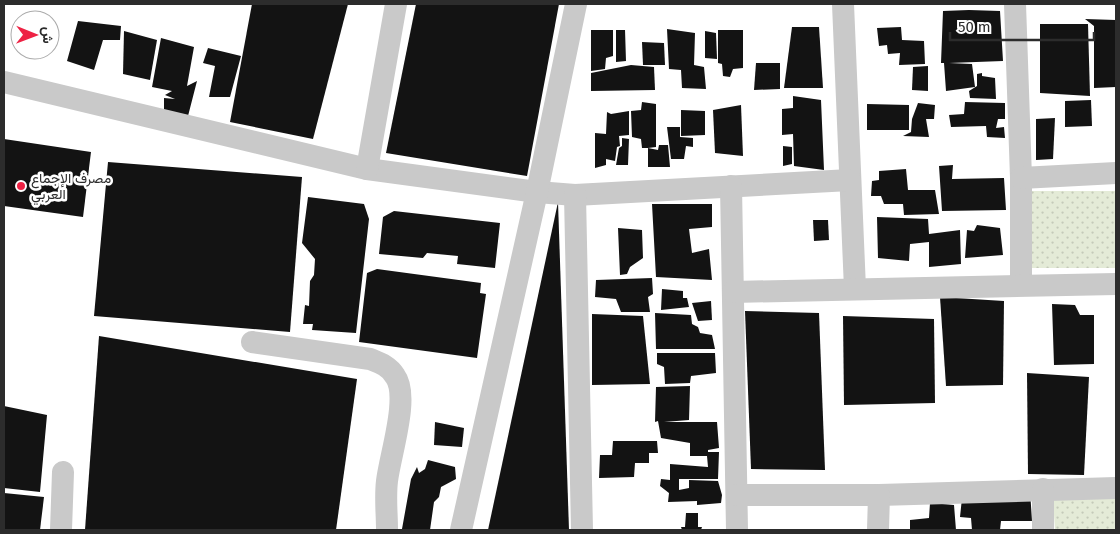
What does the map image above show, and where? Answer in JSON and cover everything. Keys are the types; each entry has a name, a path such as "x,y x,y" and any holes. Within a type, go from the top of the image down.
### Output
{"street":[{"path":"367,169 396,4"},
{"path":"460,530 537,192 576,4"},
{"path":"843,4 855,289"},
{"path":"1016,4 1021,178 1021,285"},
{"path":"4,82 367,169 537,192 575,195 850,180"},
{"path":"1021,178 1116,173"},
{"path":"732,186 736,530"},
{"path":"575,195 582,530"},
{"path":"733,292 1116,284"},
{"path":"252,342 370,359 385,365 396,376 402,392 385,499 387,530"},
{"path":"61,530 63,472"},
{"path":"737,495 879,495 1116,488"},
{"path":"1043,489 1043,530"},
{"path":"878,530 879,495"}],"green space":[{"path":"1032,191 1116,191 1116,268 1032,268"},
{"path":"1116,498 1116,530 1055,530 1053,500"}],"building":[{"path":"252,4 348,4 313,139 230,122"},
{"path":"416,4 559,4 527,176 386,153"},
{"path":"943,11 1000,11 1003,61 949,63 972,64 975,87 946,91 944,63 941,63"},
{"path":"1085,19 1116,20 1116,87 1094,88 1094,26"},
{"path":"78,21 121,26 120,40 103,40 94,70 67,61"},
{"path":"1040,24 1088,24 1090,96 1040,93"},
{"path":"792,27 819,27 823,88 784,88"},
{"path":"901,27 902,40 924,41 925,64 899,65 900,53 888,54 887,45 879,46 877,28"},
{"path":"667,29 695,33 694,65 704,67 706,89 682,88 681,70 669,69"},
{"path":"591,30 613,30 613,56 606,58 605,69 591,71"},
{"path":"616,30 625,30 626,61 616,62"},
{"path":"718,30 743,30 743,68 733,69 730,77 723,76 722,64 718,63"},
{"path":"124,31 157,40 150,80 123,74"},
{"path":"705,31 716,33 717,59 705,58"},
{"path":"161,38 194,47 187,86 197,81 188,116 164,112 164,98 175,99 165,95 172,91 152,87"},
{"path":"642,42 664,43 665,65 643,65"},
{"path":"208,48 241,56 230,97 209,97 215,66 203,63"},
{"path":"756,63 780,63 780,89 754,90"},
{"path":"631,65 654,67 655,90 591,91 591,73"},
{"path":"928,66 928,91 912,90 913,67"},
{"path":"982,73 982,76 995,78 996,99 970,98 969,91 977,86 977,74"},
{"path":"793,96 821,100 824,170 794,166 793,134 782,135 782,109 793,108"},
{"path":"1091,100 1092,126 1065,127 1065,101"},
{"path":"642,102 656,104 656,147 642,148 641,139 632,137 631,111 641,110"},
{"path":"965,102 1005,103 1005,119 998,119 996,128 1004,127 1005,138 987,137 986,126 951,127 949,115 964,114"},
{"path":"918,103 935,105 934,119 926,119 929,137 903,136 911,132 912,119"},
{"path":"867,104 909,105 909,130 867,130"},
{"path":"741,105 743,156 715,153 713,110"},
{"path":"681,110 705,111 705,135 681,136"},
{"path":"629,111 629,135 619,136 620,146 617,147 615,161 606,159 606,165 595,168 595,133 606,134 607,112 611,114"},
{"path":"1055,118 1053,159 1036,160 1036,119"},
{"path":"667,127 680,127 680,137 693,138 693,147 686,146 684,159 671,159"},
{"path":"622,138 629,139 628,165 616,165 619,148 622,146"},
{"path":"4,139 91,152 83,217 4,206"},
{"path":"659,145 668,145 670,167 648,167 648,148 658,150"},
{"path":"783,146 792,147 792,164 783,166"},
{"path":"108,162 302,177 290,332 94,316"},
{"path":"953,165 952,179 1004,178 1006,210 942,211 939,166"},
{"path":"906,169 908,190 935,190 939,214 904,215 903,204 884,204 881,196 871,196 872,181 879,180 879,171"},
{"path":"308,197 364,204 369,219 356,333 312,330 313,324 303,324 305,305 309,306 310,281 314,275 315,259 302,243"},
{"path":"558,202 569,530 488,530"},
{"path":"652,204 712,204 712,227 689,229 692,253 709,249 712,280 656,277"},
{"path":"394,211 500,223 495,268 457,264 458,256 427,253 423,258 379,254 383,217"},
{"path":"877,217 928,219 929,234 960,230 961,264 929,267 929,242 910,244 909,261 878,258"},
{"path":"813,220 828,220 829,240 814,241"},
{"path":"977,225 1000,228 1003,255 965,258 967,230 974,231"},
{"path":"618,228 642,230 643,258 630,267 627,274 620,275"},
{"path":"377,269 481,283 480,293 486,294 477,358 359,342 367,273"},
{"path":"652,278 653,294 648,297 650,312 621,312 616,299 595,297 596,280"},
{"path":"662,289 683,291 683,298 687,298 689,307 661,310"},
{"path":"940,297 1004,301 1003,385 946,386"},
{"path":"711,301 712,320 698,321 692,303"},
{"path":"1052,304 1075,305 1080,315 1094,315 1094,364 1054,365"},
{"path":"745,311 819,313 825,470 751,469"},
{"path":"655,313 691,315 692,324 698,327 700,333 712,335 715,349 656,349"},
{"path":"592,314 643,316 650,384 592,385"},
{"path":"843,316 934,319 935,403 844,405"},
{"path":"99,336 357,379 336,530 85,530"},
{"path":"657,353 715,353 716,373 691,376 690,383 665,384 664,367 657,364"},
{"path":"1027,373 1089,377 1084,475 1028,474"},
{"path":"690,386 689,420 664,422 717,422 719,448 708,450 708,452 719,452 718,479 679,479 679,490 689,488 689,480 718,481 722,495 721,503 697,505 697,501 668,502 669,493 660,486 661,479 670,480 670,464 708,467 707,456 690,456 690,443 661,438 658,421 655,422 656,387"},
{"path":"4,406 47,415 40,492 4,488"},
{"path":"435,422 464,428 462,447 434,445"},
{"path":"613,441 657,441 658,453 649,453 649,463 635,463 634,477 599,478 600,455 612,455"},
{"path":"428,460 455,467 456,479 441,487 439,497 434,502 430,530 402,529 411,479 417,467 419,473 425,469"},
{"path":"1030,490 1032,521 1001,521 1000,530 972,530 971,518 960,517 962,498"},
{"path":"4,493 44,497 40,530 4,530"},
{"path":"930,503 954,505 956,530 910,530 910,520 929,518"},
{"path":"686,513 698,513 698,527 702,527 701,530 682,530 681,527 685,527"}],"place":[{"name":"مصرف الإجماع العربي","path":"21,186"}]}
